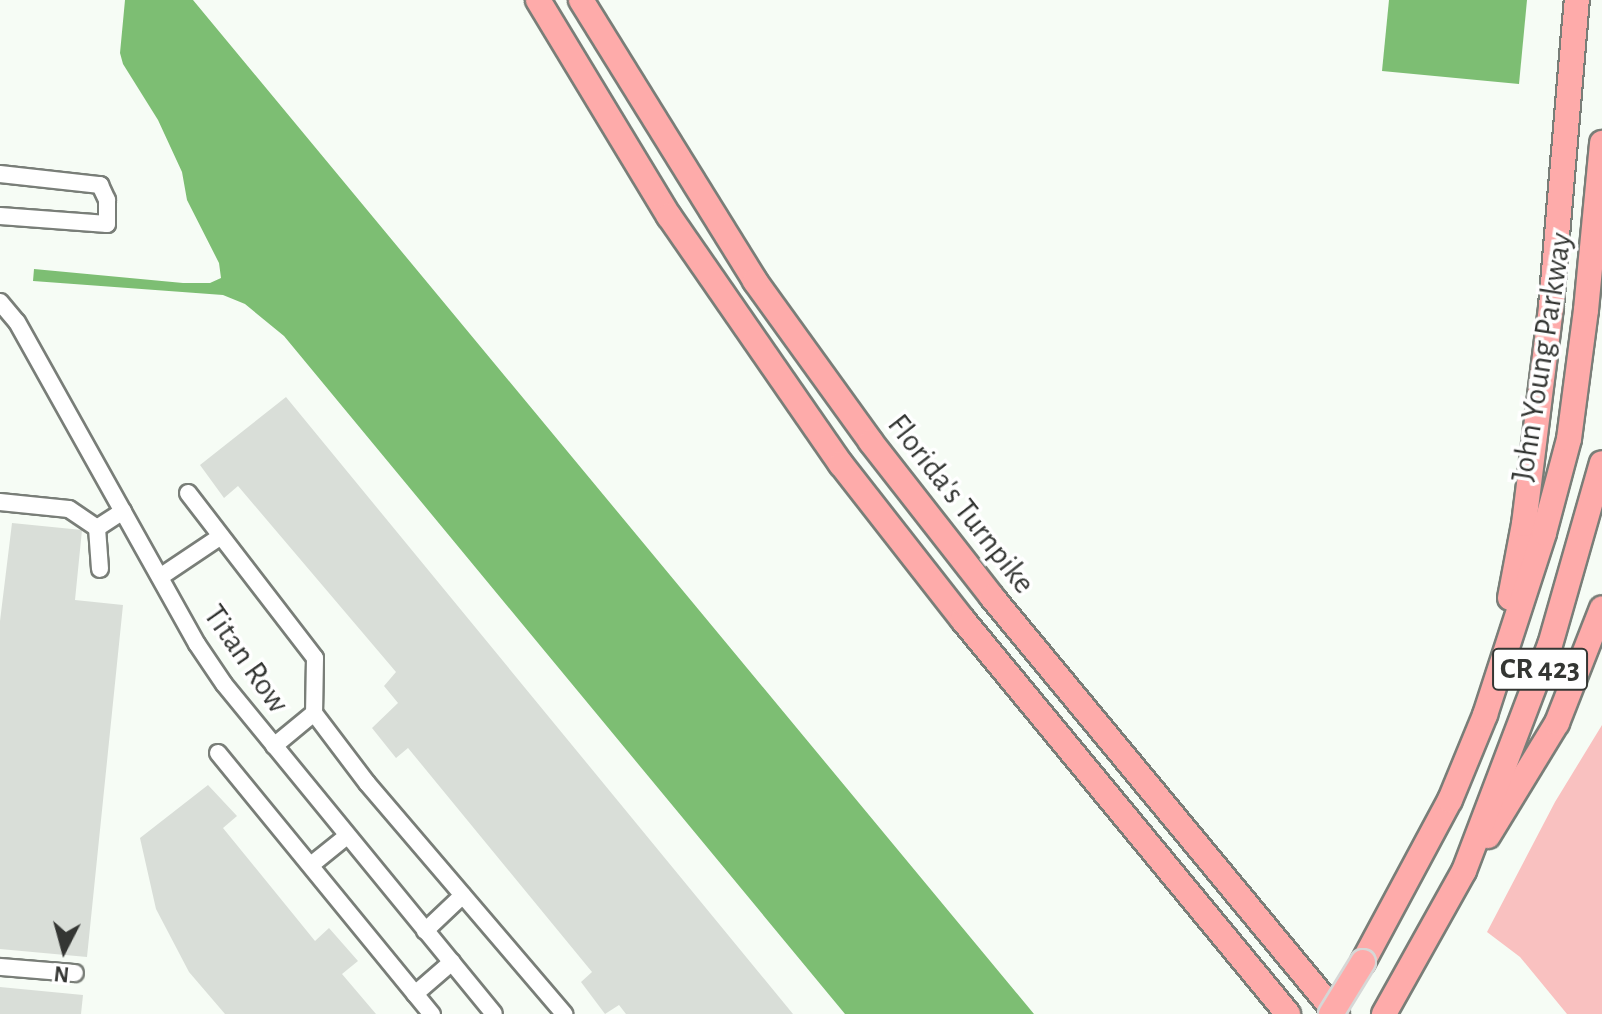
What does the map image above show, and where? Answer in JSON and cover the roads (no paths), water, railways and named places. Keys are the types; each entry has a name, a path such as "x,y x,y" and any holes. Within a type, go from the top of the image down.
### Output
{"highway":[{"path":"538,0 669,216 841,464 973,632 1288,1014"},
{"name":"Florida's Turnpike","path":"581,0 732,245 871,442 992,597 1334,1014"},
{"path":"1485,715 1521,539 1537,428 1551,307 1577,0"},
{"name":"John Young Parkway","path":"1334,1014 1450,800 1485,715 1544,533 1569,439 1602,143"},
{"name":"CR 423","path":"1389,1006 1464,871 1550,645 1602,463"},
{"path":"1464,871 1526,778 1557,723 1602,608"}],"street":[{"path":"0,174 100,185 107,200 107,224 0,216"},
{"name":"Titan Row","path":"0,302 17,322 217,674 494,1014"},
{"path":"188,493 315,658 314,713 367,783 564,1014"},
{"path":"0,502 69,509 97,528"},
{"path":"97,528 123,511"},
{"path":"97,528 100,569"},
{"path":"160,577 221,536"},
{"path":"274,746 314,713"},
{"path":"218,753 432,1014"},
{"path":"311,865 347,836"},
{"path":"425,931 463,895"},
{"path":"415,994 452,962"},
{"path":"0,967 75,973"}]}
